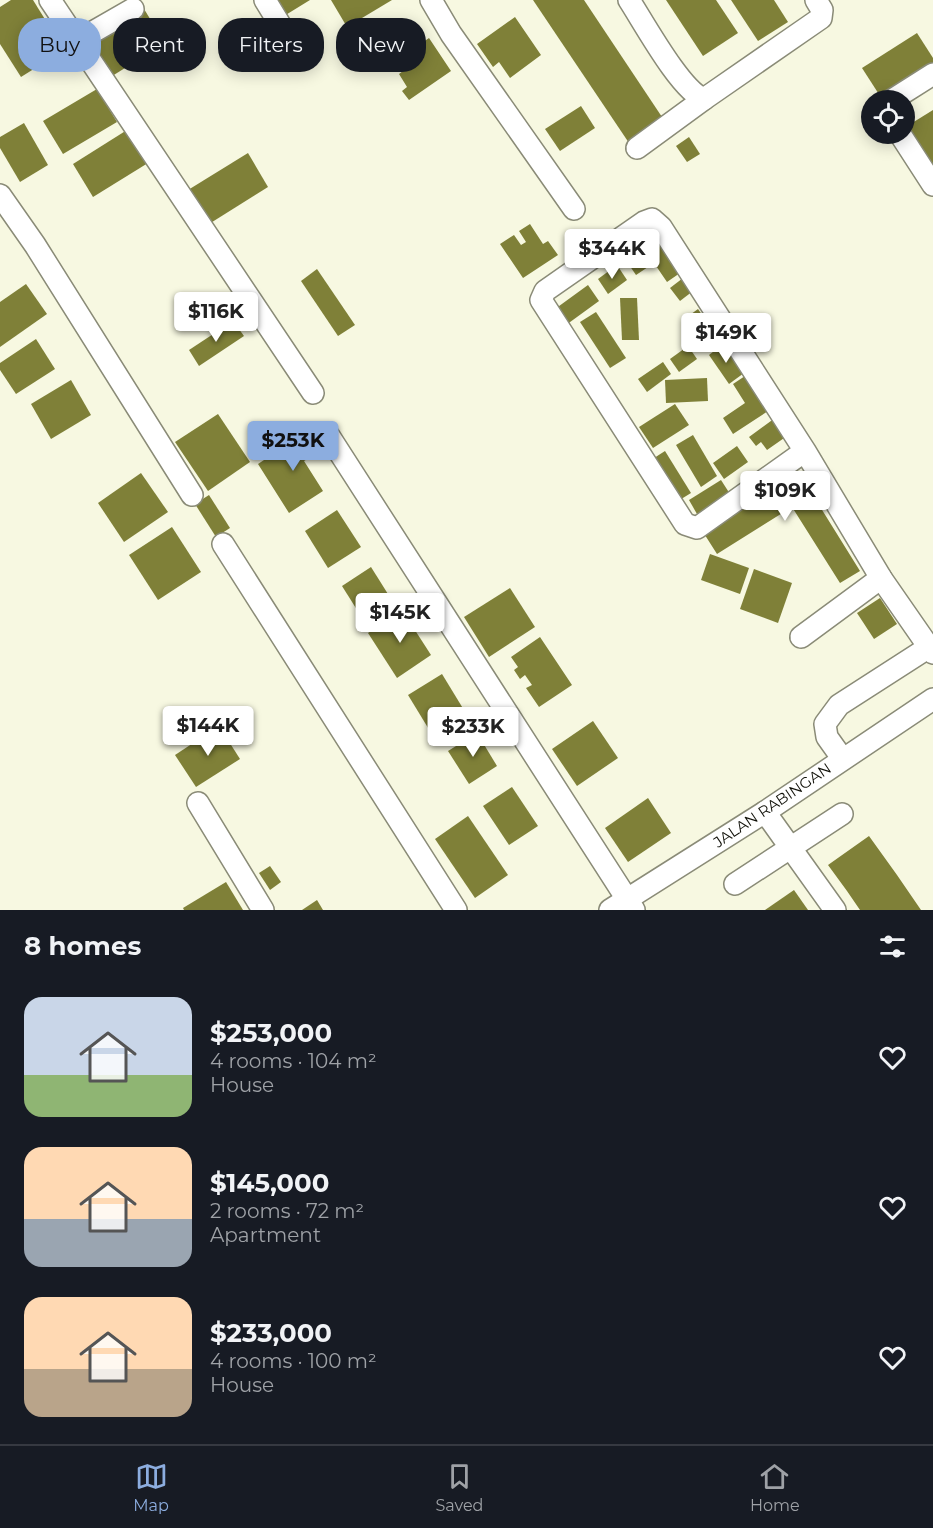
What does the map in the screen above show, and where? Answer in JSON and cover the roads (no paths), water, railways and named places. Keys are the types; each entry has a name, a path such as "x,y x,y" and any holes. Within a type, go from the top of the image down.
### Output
{"street":[{"path":"50,0 63,18"},
{"path":"265,0 276,18"},
{"path":"431,0 451,34 574,209"},
{"path":"629,0 683,83 694,95 704,99"},
{"path":"101,27 133,9"},
{"path":"637,148 819,9"},
{"path":"100,72 313,393"},
{"path":"908,90 933,74"},
{"path":"906,144 933,185"},
{"path":"0,195 35,245 192,495"},
{"path":"805,451 697,528 685,524 541,300 544,291 644,222 652,219 661,227 805,451 880,578 931,650 839,705 825,724 827,737 842,758"},
{"path":"329,436 624,906"},
{"path":"224,543 456,910"},
{"path":"801,637 880,578"},
{"name":"JALAN RABINGAN","path":"624,906 933,699"},
{"path":"198,803 263,910"},
{"path":"765,812 835,910"},
{"path":"735,884 842,814"}]}
